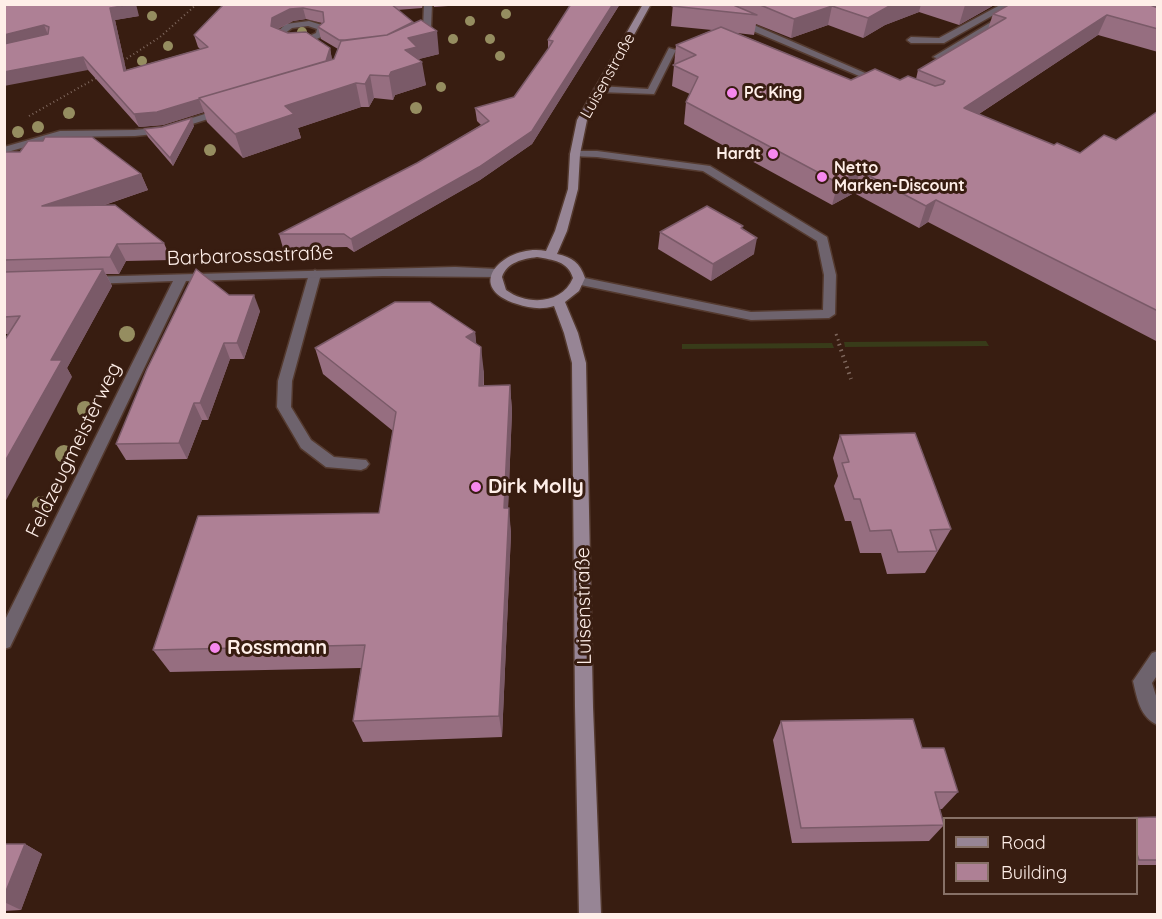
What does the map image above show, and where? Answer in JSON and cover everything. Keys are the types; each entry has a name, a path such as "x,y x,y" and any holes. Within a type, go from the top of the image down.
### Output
{"main road":[{"name":"Luisenstraße","path":"551,254 561,231 573,189 575,154 582,120 647,4"},
{"path":"551,254 570,261 576,267 580,281 568,296 558,302 544,304 517,302 499,290 496,281 497,273 502,265 524,255 551,254"},
{"name":"Luisenstraße","path":"558,302 571,333 579,363 584,563 585,800 590,915"}],"street":[{"path":"413,42 422,37 427,29 428,4"},
{"path":"911,40 941,41 1009,4"},
{"path":"938,57 1028,4"},
{"path":"728,18 888,85"},
{"path":"599,89 651,92 672,50"},
{"path":"4,150 60,134 135,133 164,130 232,109"},
{"path":"575,154 597,154 706,168 823,239 830,275 829,314 751,316 580,281"},
{"name":"Barbarossastraße","path":"75,281 455,271 497,273"},
{"path":"315,274 285,381 284,407 306,444 331,463 361,464"},
{"name":"Feldzeugmeisterweg","path":"4,641 181,278"},
{"path":"1158,658 1142,681 1149,706 1158,716"}],"path":[{"path":"114,67 160,37 197,4"},
{"path":"26,118 105,73"},
{"path":"829,314 851,379"}],"green space":[{"path":"986,341 989,346 845,347 844,342"},
{"path":"832,343 834,348 682,349 682,344"}],"building":[{"path":"4,4 134,4 110,8 124,71 208,47 194,35 224,4 391,4 413,22 387,35 339,40 318,27 324,22 323,12 303,8 290,9 272,18 271,26 288,33 306,32 330,48 326,61 157,112 134,114 83,57 4,72 4,44 48,34 49,27 44,25 4,35"},
{"path":"571,4 613,4 532,131 479,167 351,239 344,234 279,234 417,163 489,121 475,108 514,97 553,41 548,40"},
{"path":"673,4 731,4 757,15 672,6"},
{"path":"758,4 893,4 868,18 832,6 794,19"},
{"path":"1010,4 1148,4 1158,8 1158,29 1107,15 964,108 1054,145 1057,143 1080,153 1104,135 1116,140 1158,111 1158,311 936,200 926,206 860,171 838,183 686,102 698,77 673,65 696,55 676,45 721,27 851,80 875,69 900,80 908,76 935,86 945,81 918,70 1006,18 993,14"},
{"path":"421,20 437,31 408,38 417,47 405,50 422,62 391,72 389,76 370,75 365,84 356,83 285,106 294,114 235,134 199,98 334,59 341,41 387,35"},
{"path":"192,118 170,158 144,129 162,127"},
{"path":"45,137 92,137 141,174 42,206 115,205 164,243 117,244 110,257 4,260 4,152 20,152 28,141 43,141"},
{"path":"707,206 743,226 741,228 757,238 713,264 660,232"},
{"path":"103,269 51,360 62,360 4,463 4,341 20,316 4,317 4,272"},
{"path":"196,269 229,295 254,295 237,343 224,343 200,403 194,403 179,443 116,444 147,369"},
{"path":"395,302 430,302 475,332 466,337 481,347 479,386 510,385 504,508 509,508 499,716 353,721 365,645 153,650 198,516 379,513 396,412 315,348"},
{"path":"915,433 951,529 930,530 937,551 898,552 891,530 870,531 860,499 854,499 842,463 849,462 840,435"},
{"path":"913,719 922,748 944,748 958,792 935,792 943,825 801,828 781,721"},
{"path":"1158,817 1158,860 1139,860 1138,818"},
{"path":"4,844 25,844 4,896"}],"place":[{"name":"PC King","path":"732,93"},
{"name":"Hardt","path":"773,154"},
{"name":"Netto Marken-Discount","path":"822,177"},
{"name":"Dirk Molly","path":"476,487"},
{"name":"Rossmann","path":"215,648"}]}
